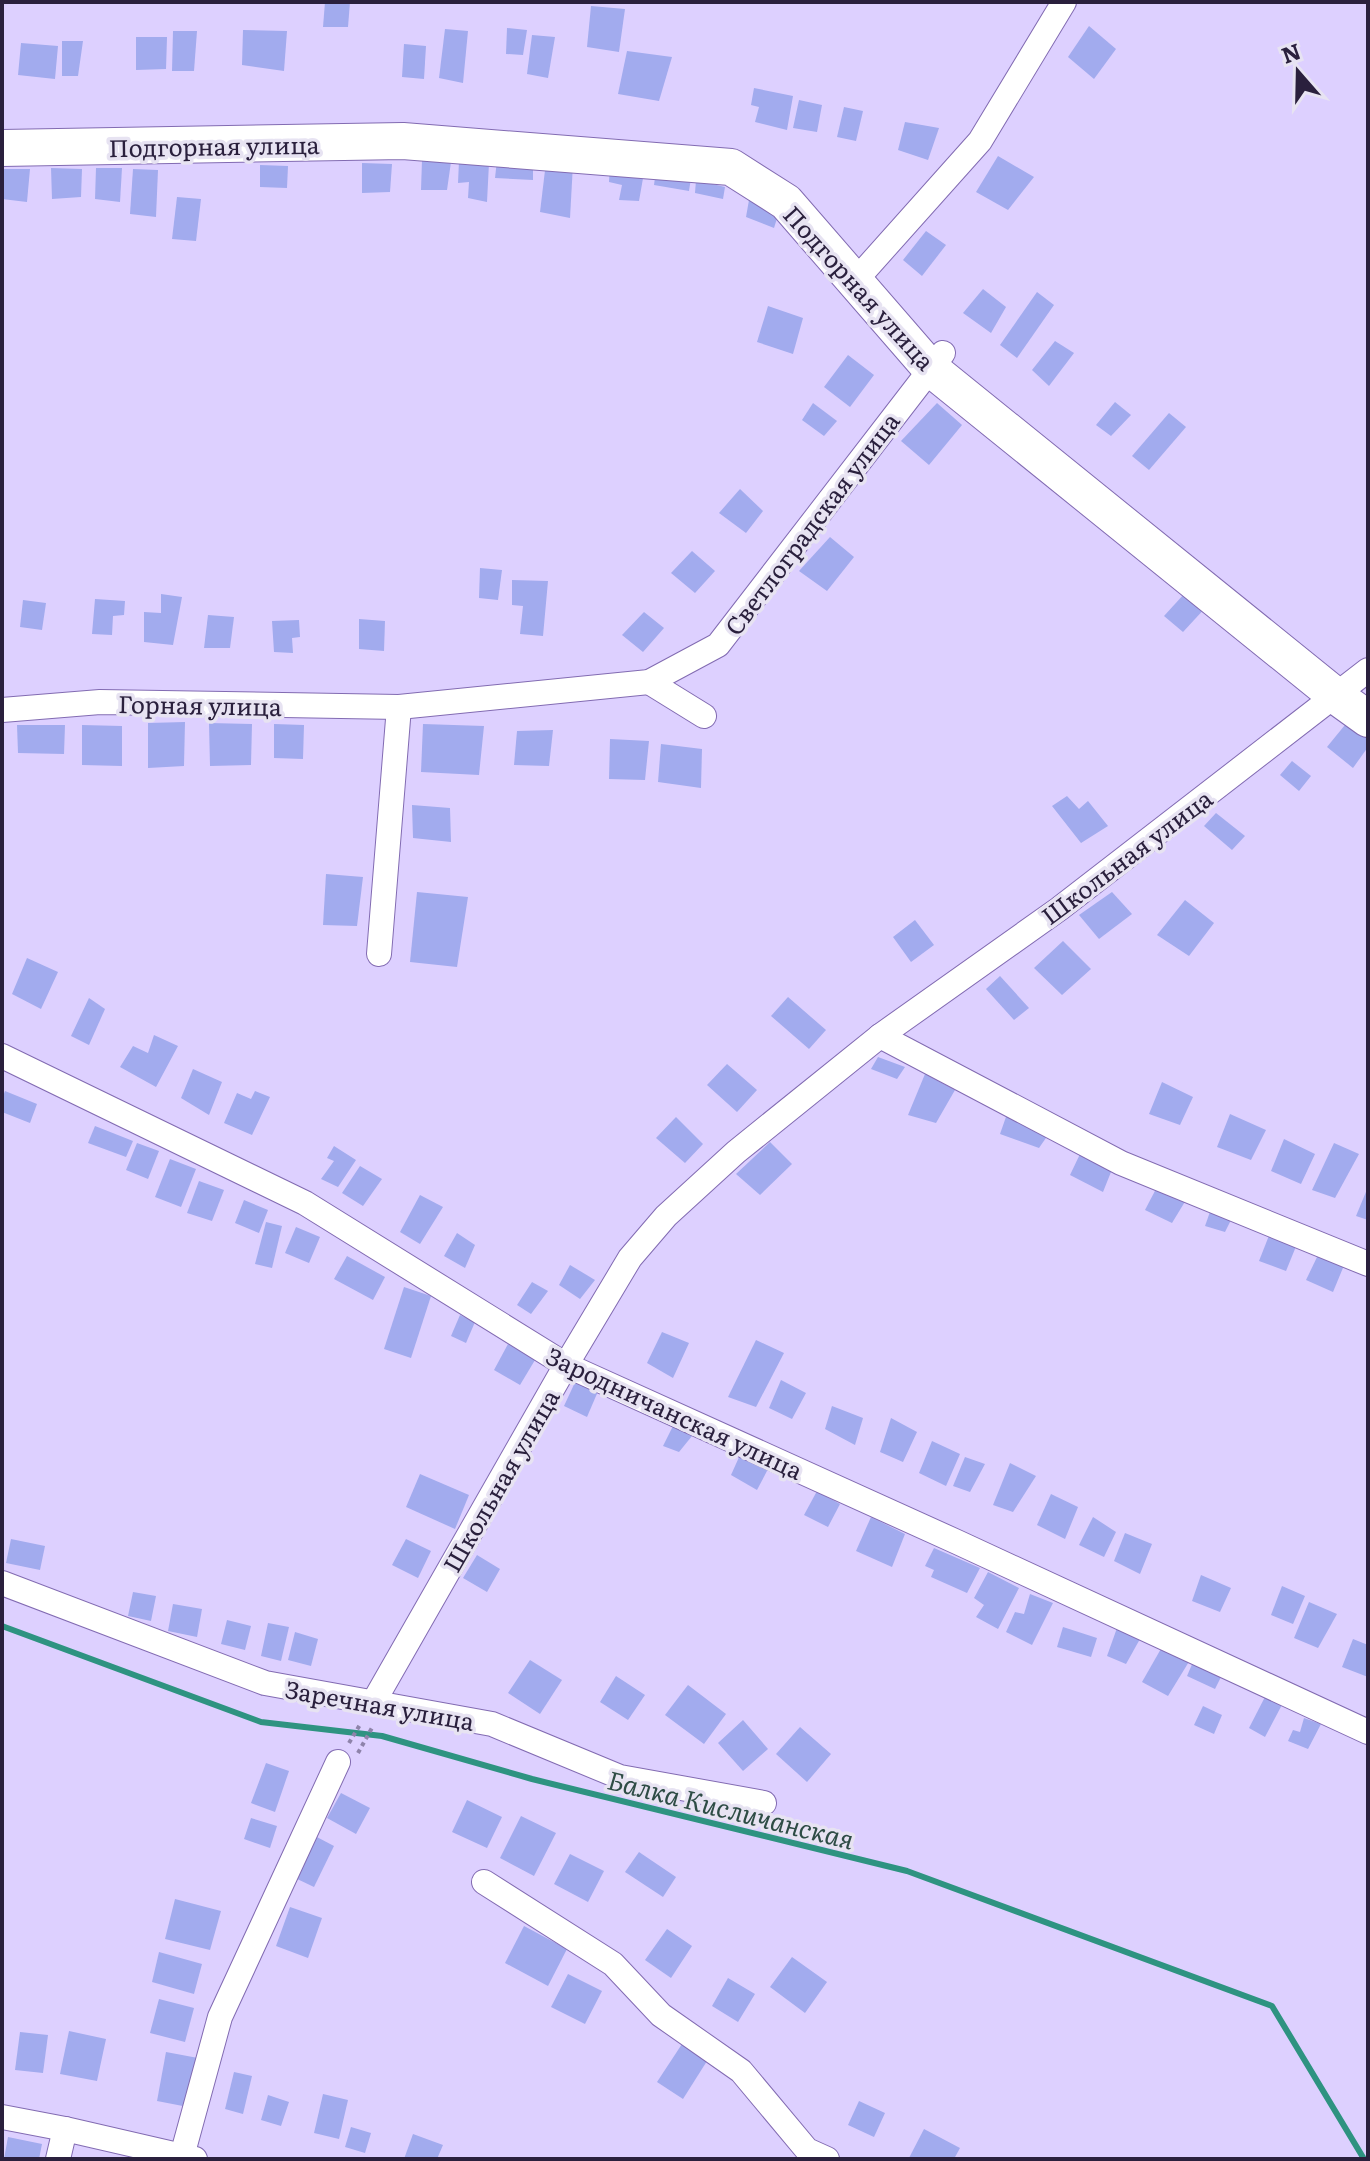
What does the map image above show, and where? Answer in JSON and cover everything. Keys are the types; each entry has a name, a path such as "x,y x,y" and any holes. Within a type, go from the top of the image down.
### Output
{"street":[{"path":"2,129 401,120 742,156 795,193 860,275 980,141 1064,2"},
{"name":"Подгорная улица","path":"2,148 403,141 731,167 786,202 860,275 937,360 1356,686 1368,719"},
{"name":"Светлоградская улица","path":"425,705 649,682 718,645 937,360"},
{"path":"649,682 704,716"},
{"name":"Школьная улица","path":"375,1703 566,1365 630,1258 666,1216 736,1152 880,1036 1059,909 1356,686"},
{"name":"Горная улица","path":"2,710 100,702 425,705"},
{"path":"379,954 399,707"},
{"path":"880,1036 1121,1163 1368,1264"},
{"name":"Зародничанская улица","path":"2,1056 305,1203 566,1365 1368,1732"},
{"name":"Заречная улица","path":"2,1583 265,1683 492,1724 620,1777 764,1803"},
{"path":"2,2117 189,2157 220,2017 337,1764"},
{"path":"484,1882 613,1964 661,2015 741,2071 807,2150 827,2159"},
{"path":"58,2159 65,2129"}],"path":[{"path":"337,1764 375,1703"},
{"path":"337,1764 357,1754 377,1718 375,1703"}],"building":[{"path":"325,2 350,2 348,27 323,27"},
{"path":"591,6 625,9 619,52 587,47"},
{"path":"1089,26 1116,49 1094,79 1068,57"},
{"path":"507,28 527,30 523,55 506,54"},
{"path":"445,29 468,31 463,83 439,78"},
{"path":"243,30 287,31 284,71 242,65"},
{"path":"173,31 197,31 194,71 172,71"},
{"path":"532,35 555,37 548,78 527,74"},
{"path":"136,37 167,37 166,69 136,70"},
{"path":"62,41 83,41 78,76 62,76"},
{"path":"21,43 58,46 55,79 18,75"},
{"path":"404,44 426,46 424,79 402,77"},
{"path":"627,51 672,57 659,101 618,94"},
{"path":"754,88 793,96 787,130 755,122 759,107 751,105"},
{"path":"799,100 822,105 817,132 793,128"},
{"path":"844,107 863,111 856,141 837,137"},
{"path":"905,122 939,128 928,160 898,150"},
{"path":"998,156 1034,177 1008,210 976,192"},
{"path":"422,160 451,162 447,190 421,190"},
{"path":"497,160 533,162 533,180 495,178"},
{"path":"459,161 489,163 487,202 468,198 469,182 458,183"},
{"path":"546,162 573,164 570,218 540,212"},
{"path":"362,163 392,164 390,192 362,193"},
{"path":"610,164 645,167 639,201 619,200 622,185 609,182"},
{"path":"260,165 288,166 287,188 260,187"},
{"path":"51,168 82,169 81,197 52,199"},
{"path":"96,168 122,168 120,202 95,199"},
{"path":"2,169 30,169 27,202 2,199"},
{"path":"133,169 158,170 156,217 130,214"},
{"path":"656,170 691,178 689,191 654,185"},
{"path":"696,180 725,187 723,199 695,193"},
{"path":"177,197 201,199 196,241 172,239"},
{"path":"749,200 780,209 774,228 746,217"},
{"path":"926,231 946,245 922,276 903,260"},
{"path":"983,289 1006,307 991,333 963,313"},
{"path":"1037,292 1054,305 1017,358 1000,345"},
{"path":"768,306 803,318 793,354 757,342"},
{"path":"1055,341 1074,353 1049,386 1032,370"},
{"path":"848,355 874,375 850,407 824,387"},
{"path":"1115,402 1131,415 1111,436 1096,425"},
{"path":"813,403 837,421 824,436 802,420"},
{"path":"937,403 962,425 929,465 901,441"},
{"path":"1169,413 1186,427 1149,470 1132,456"},
{"path":"740,489 763,511 746,533 719,513"},
{"path":"830,537 854,557 827,591 799,571"},
{"path":"692,551 715,571 695,593 671,573"},
{"path":"480,568 502,570 498,600 479,598"},
{"path":"512,580 548,581 543,636 520,634 523,606 512,605"},
{"path":"1185,593 1207,606 1183,632 1164,616"},
{"path":"161,594 182,597 173,645 144,642 144,612 161,613"},
{"path":"95,599 125,601 124,615 113,616 112,635 92,634"},
{"path":"23,600 46,603 42,630 20,627"},
{"path":"644,612 664,628 643,652 622,635"},
{"path":"208,615 234,617 230,648 204,648"},
{"path":"359,619 385,621 384,651 359,649"},
{"path":"299,620 300,637 292,638 293,653 274,652 272,621"},
{"path":"1349,720 1368,733 1368,747 1353,768 1327,747"},
{"path":"185,722 184,766 148,768 148,723"},
{"path":"209,723 252,724 251,765 210,766"},
{"path":"274,724 304,725 303,759 274,758"},
{"path":"423,724 484,726 479,775 421,772"},
{"path":"17,725 65,725 64,754 18,753"},
{"path":"82,725 122,726 122,766 82,765"},
{"path":"553,730 549,766 514,765 517,731"},
{"path":"610,739 649,741 645,780 609,779"},
{"path":"661,744 702,749 701,788 658,782"},
{"path":"1292,761 1311,776 1299,791 1280,775"},
{"path":"1067,796 1079,809 1088,801 1108,826 1081,843 1052,806"},
{"path":"412,805 450,808 451,842 413,838"},
{"path":"1216,813 1245,836 1232,850 1204,826"},
{"path":"326,874 363,877 357,926 323,925"},
{"path":"417,892 468,897 457,967 410,962"},
{"path":"1112,892 1132,914 1099,939 1079,915"},
{"path":"1185,900 1214,923 1189,956 1157,935"},
{"path":"915,920 934,945 911,962 893,937"},
{"path":"1063,941 1091,969 1062,995 1034,968"},
{"path":"27,958 58,972 41,1009 12,994"},
{"path":"1000,976 1029,1008 1014,1020 986,989"},
{"path":"788,997 826,1030 809,1049 771,1016"},
{"path":"89,998 105,1009 89,1045 71,1036"},
{"path":"154,1035 178,1046 156,1087 120,1067 133,1046 148,1053"},
{"path":"878,1057 905,1067 897,1079 871,1069"},
{"path":"727,1064 757,1090 737,1112 707,1085"},
{"path":"193,1069 222,1082 209,1115 181,1098"},
{"path":"925,1074 955,1090 936,1123 908,1115"},
{"path":"1162,1082 1193,1097 1180,1125 1149,1114"},
{"path":"5,1091 37,1104 30,1123 2,1112"},
{"path":"255,1091 270,1097 252,1135 224,1123 237,1093 251,1099"},
{"path":"1007,1114 1048,1135 1039,1148 1000,1134"},
{"path":"1230,1114 1266,1130 1251,1160 1217,1147"},
{"path":"676,1117 703,1144 685,1163 656,1138"},
{"path":"95,1126 133,1141 126,1157 88,1143"},
{"path":"1284,1139 1315,1154 1301,1184 1271,1171"},
{"path":"770,1142 792,1164 760,1195 736,1174"},
{"path":"137,1143 159,1151 148,1179 126,1170"},
{"path":"1334,1143 1359,1154 1335,1198 1312,1190"},
{"path":"334,1146 356,1160 338,1187 321,1179 334,1161 327,1158"},
{"path":"1081,1152 1113,1167 1103,1192 1070,1175"},
{"path":"170,1159 196,1169 181,1207 155,1197"},
{"path":"360,1166 382,1179 363,1206 342,1193"},
{"path":"199,1181 224,1190 212,1221 187,1213"},
{"path":"1157,1187 1186,1200 1172,1223 1145,1210"},
{"path":"1368,1187 1368,1220 1356,1216"},
{"path":"420,1195 443,1207 420,1244 400,1232"},
{"path":"244,1200 268,1210 259,1233 235,1223"},
{"path":"1211,1209 1232,1218 1225,1232 1205,1226"},
{"path":"266,1222 282,1226 272,1268 255,1264"},
{"path":"296,1227 320,1237 309,1263 285,1253"},
{"path":"457,1233 475,1245 465,1268 444,1256"},
{"path":"1270,1233 1297,1244 1286,1271 1259,1261"},
{"path":"1319,1253 1345,1263 1333,1292 1306,1280"},
{"path":"347,1256 385,1277 373,1300 334,1279"},
{"path":"570,1265 595,1280 580,1299 559,1285"},
{"path":"532,1282 548,1291 531,1314 517,1305"},
{"path":"404,1287 431,1296 411,1358 384,1349"},
{"path":"460,1315 475,1322 466,1343 451,1336"},
{"path":"662,1332 689,1343 673,1378 647,1363"},
{"path":"756,1340 784,1353 756,1407 728,1397"},
{"path":"508,1344 535,1360 520,1385 494,1370"},
{"path":"577,1378 599,1389 587,1417 564,1406"},
{"path":"781,1380 806,1393 792,1419 769,1408"},
{"path":"832,1406 863,1418 855,1445 825,1429"},
{"path":"891,1418 917,1432 903,1462 880,1452"},
{"path":"673,1426 692,1436 679,1452 663,1446"},
{"path":"932,1441 960,1454 946,1486 919,1473"},
{"path":"740,1455 768,1469 757,1490 731,1475"},
{"path":"965,1457 985,1464 970,1492 953,1486"},
{"path":"1010,1463 1036,1476 1013,1512 993,1505"},
{"path":"420,1474 469,1495 455,1529 406,1507"},
{"path":"817,1491 840,1504 828,1527 804,1515"},
{"path":"1051,1494 1078,1507 1065,1539 1037,1525"},
{"path":"871,1517 905,1534 892,1567 856,1551"},
{"path":"1093,1517 1116,1532 1104,1557 1079,1545"},
{"path":"1125,1533 1152,1544 1140,1574 1114,1561"},
{"path":"11,1539 45,1546 40,1570 6,1563"},
{"path":"406,1539 431,1551 418,1578 392,1565"},
{"path":"934,1548 980,1568 967,1593 931,1577 934,1570 925,1566"},
{"path":"477,1555 500,1569 487,1592 463,1578"},
{"path":"988,1572 1019,1588 998,1629 976,1617 984,1605 974,1598"},
{"path":"1201,1575 1231,1588 1220,1612 1192,1601"},
{"path":"1282,1586 1305,1596 1293,1624 1271,1615"},
{"path":"133,1592 156,1596 151,1621 128,1616"},
{"path":"1030,1594 1053,1603 1032,1645 1006,1632 1015,1612 1024,1614"},
{"path":"1309,1602 1337,1614 1318,1648 1294,1638"},
{"path":"173,1604 202,1609 197,1637 168,1631"},
{"path":"227,1620 251,1626 245,1650 221,1644"},
{"path":"268,1623 289,1627 281,1661 261,1656"},
{"path":"1063,1627 1097,1638 1091,1657 1057,1647"},
{"path":"1117,1628 1140,1639 1126,1664 1107,1656"},
{"path":"295,1632 318,1639 311,1666 288,1660"},
{"path":"1353,1639 1368,1645 1368,1677 1342,1667"},
{"path":"1162,1647 1190,1660 1168,1696 1142,1682"},
{"path":"530,1660 562,1680 540,1714 508,1693"},
{"path":"1193,1662 1223,1673 1215,1689 1187,1676"},
{"path":"616,1676 645,1695 628,1720 600,1702"},
{"path":"688,1685 726,1714 704,1744 665,1715"},
{"path":"1267,1693 1284,1701 1265,1737 1249,1728"},
{"path":"1203,1706 1222,1715 1214,1734 1194,1725"},
{"path":"1304,1718 1321,1724 1308,1749 1288,1741 1293,1730 1300,1732"},
{"path":"743,1720 768,1749 743,1771 718,1743"},
{"path":"800,1727 831,1754 807,1782 776,1754"},
{"path":"266,1763 289,1771 275,1812 251,1803"},
{"path":"341,1793 370,1808 356,1834 327,1818"},
{"path":"467,1800 502,1817 487,1848 452,1832"},
{"path":"521,1816 556,1833 534,1876 500,1858"},
{"path":"251,1818 277,1826 270,1848 244,1839"},
{"path":"313,1835 334,1846 314,1887 293,1877"},
{"path":"639,1852 676,1877 663,1897 625,1872"},
{"path":"570,1854 604,1871 588,1902 554,1884"},
{"path":"175,1899 221,1911 210,1950 165,1939"},
{"path":"290,1907 322,1918 308,1958 276,1946"},
{"path":"524,1926 567,1949 548,1986 505,1963"},
{"path":"667,1929 692,1946 671,1978 645,1960"},
{"path":"159,1952 202,1964 194,1994 152,1982"},
{"path":"792,1957 827,1982 805,2013 770,1987"},
{"path":"568,1974 602,1991 585,2024 551,2007"},
{"path":"728,1978 755,1994 738,2022 712,2006"},
{"path":"159,1999 194,2008 185,2042 150,2033"},
{"path":"69,2031 106,2039 97,2081 60,2074"},
{"path":"20,2032 48,2035 43,2073 15,2070"},
{"path":"682,2044 707,2061 683,2099 657,2082"},
{"path":"166,2052 198,2058 188,2107 157,2101"},
{"path":"234,2072 252,2076 243,2114 225,2109"},
{"path":"323,2094 348,2100 339,2139 314,2133"},
{"path":"268,2095 289,2102 281,2126 261,2120"},
{"path":"859,2101 885,2113 874,2137 848,2125"},
{"path":"351,2127 371,2133 365,2153 345,2147"},
{"path":"924,2129 960,2148 954,2159 909,2158"},
{"path":"413,2134 443,2145 437,2159 404,2159"},
{"path":"8,2137 42,2144 39,2159 4,2159"}],"waterway":[{"name":"Балка Кисличанская","path":"2,1626 261,1722 382,1736 532,1779 907,1871 1272,2006 1364,2159"}]}
